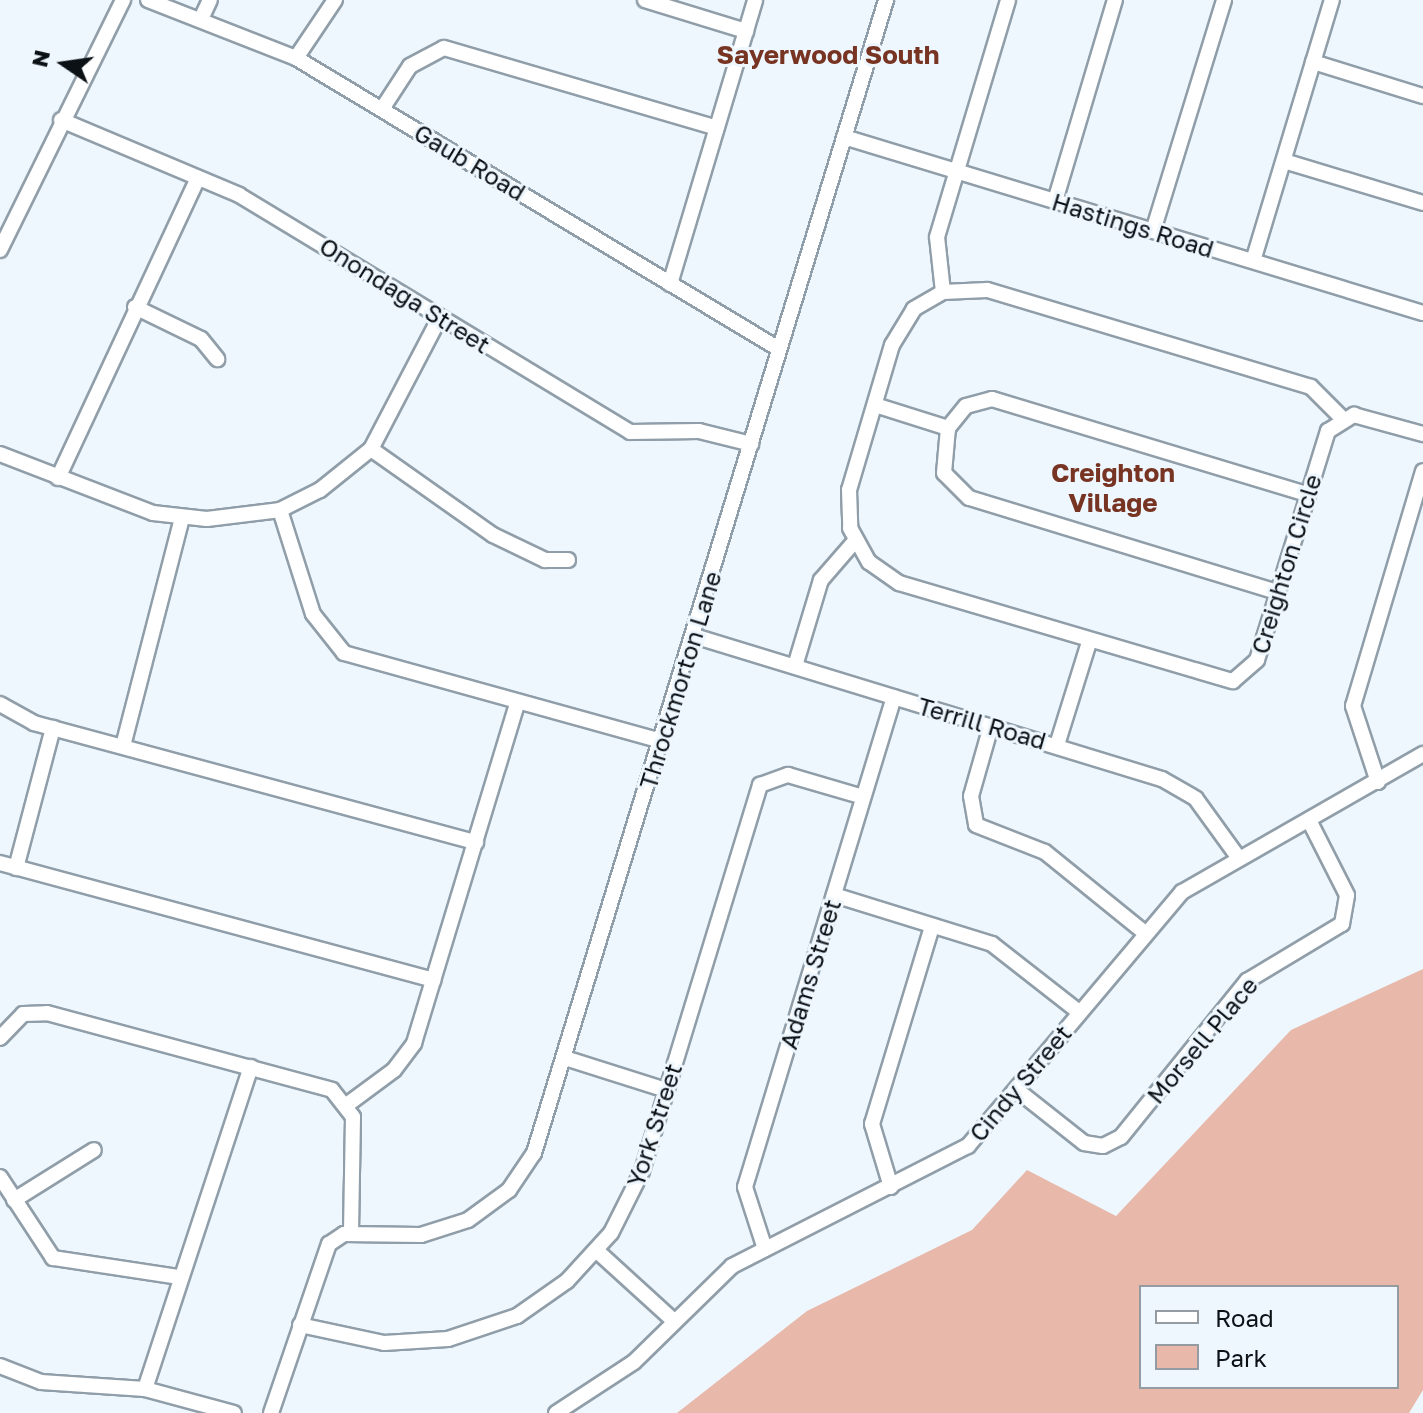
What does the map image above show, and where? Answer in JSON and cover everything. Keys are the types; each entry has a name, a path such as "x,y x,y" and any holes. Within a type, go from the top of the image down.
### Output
{"street":[{"path":"0,250 61,120 123,0"},
{"name":"Gaub Road","path":"148,0 296,58 779,349"},
{"path":"201,19 210,0"},
{"path":"296,58 335,0"},
{"path":"645,0 746,31"},
{"path":"670,284 755,0"},
{"name":"Throckmorton Lane","path":"351,1234 436,1232 496,1202 534,1153 886,0"},
{"path":"943,292 935,253 956,171 1008,0"},
{"path":"1055,201 1115,0"},
{"path":"1153,231 1224,0"},
{"path":"1253,261 1332,0"},
{"path":"382,109 410,66 444,48 717,128"},
{"path":"1313,62 1423,96"},
{"name":"Onondaga Street","path":"61,120 198,178 440,317 630,432 699,431 751,444"},
{"name":"Hastings Road","path":"844,137 1423,313"},
{"path":"1284,161 1423,203"},
{"path":"58,478 135,307 198,178"},
{"path":"795,666 827,568 854,542 849,490 902,324 943,292 987,290 1311,387 1342,418 1361,416 1423,434"},
{"path":"135,307 201,339 217,359"},
{"path":"0,454 126,506 182,518 280,510 330,483 371,449 440,317"},
{"path":"1277,592 969,498 944,473 948,428 966,406 992,399 1307,494"},
{"path":"875,405 948,428"},
{"name":"Creighton Circle","path":"854,542 875,568 899,583 1089,642 1233,681 1254,667 1325,436 1342,418"},
{"path":"371,449 493,535 537,557 568,560"},
{"path":"1378,782 1353,706 1423,471"},
{"path":"280,510 313,614 335,646 369,663 661,741"},
{"path":"123,746 182,518"},
{"name":"Terrill Road","path":"694,636 1057,745 1178,787 1214,818 1238,857"},
{"path":"1057,745 1089,642"},
{"name":"Adams Street","path":"765,1249 745,1187 894,697"},
{"path":"0,704 53,728 476,842"},
{"path":"348,1104 406,1057 434,980 517,704"},
{"path":"991,726 971,796 976,825 1045,852 1145,933"},
{"path":"16,868 53,728"},
{"name":"Cindy Street","path":"556,1413 608,1383 675,1322 716,1278 765,1249 968,1146 1145,933 1197,879 1378,782 1423,754"},
{"name":"York Street","path":"300,1325 384,1343 448,1339 517,1316 597,1251 636,1187 760,785 788,775 863,797"},
{"name":"Morsell Place","path":"1017,1090 1084,1143 1103,1146 1121,1137 1247,981 1342,924 1347,895 1309,820"},
{"path":"0,863 434,980"},
{"path":"834,895 992,944 1079,1012"},
{"path":"891,1187 872,1124 932,926"},
{"path":"0,1038 16,1017 47,1013 332,1090 348,1104 351,1234 323,1254 271,1413"},
{"path":"565,1058 666,1090"},
{"path":"145,1389 178,1277 251,1067"},
{"path":"14,1200 94,1150"},
{"path":"0,1177 61,1262 147,1267 178,1277"},
{"path":"597,1251 675,1322"},
{"path":"0,1366 41,1382 145,1389 234,1413"}],"green space":[{"path":"1423,969 1423,1390 1409,1413 677,1413 807,1311 972,1230 1027,1170 1116,1216 1291,1030"}],"district":[{"name":"Sayerwood South","path":"828,55"},
{"name":"Creighton Village","path":"1113,488"}]}
